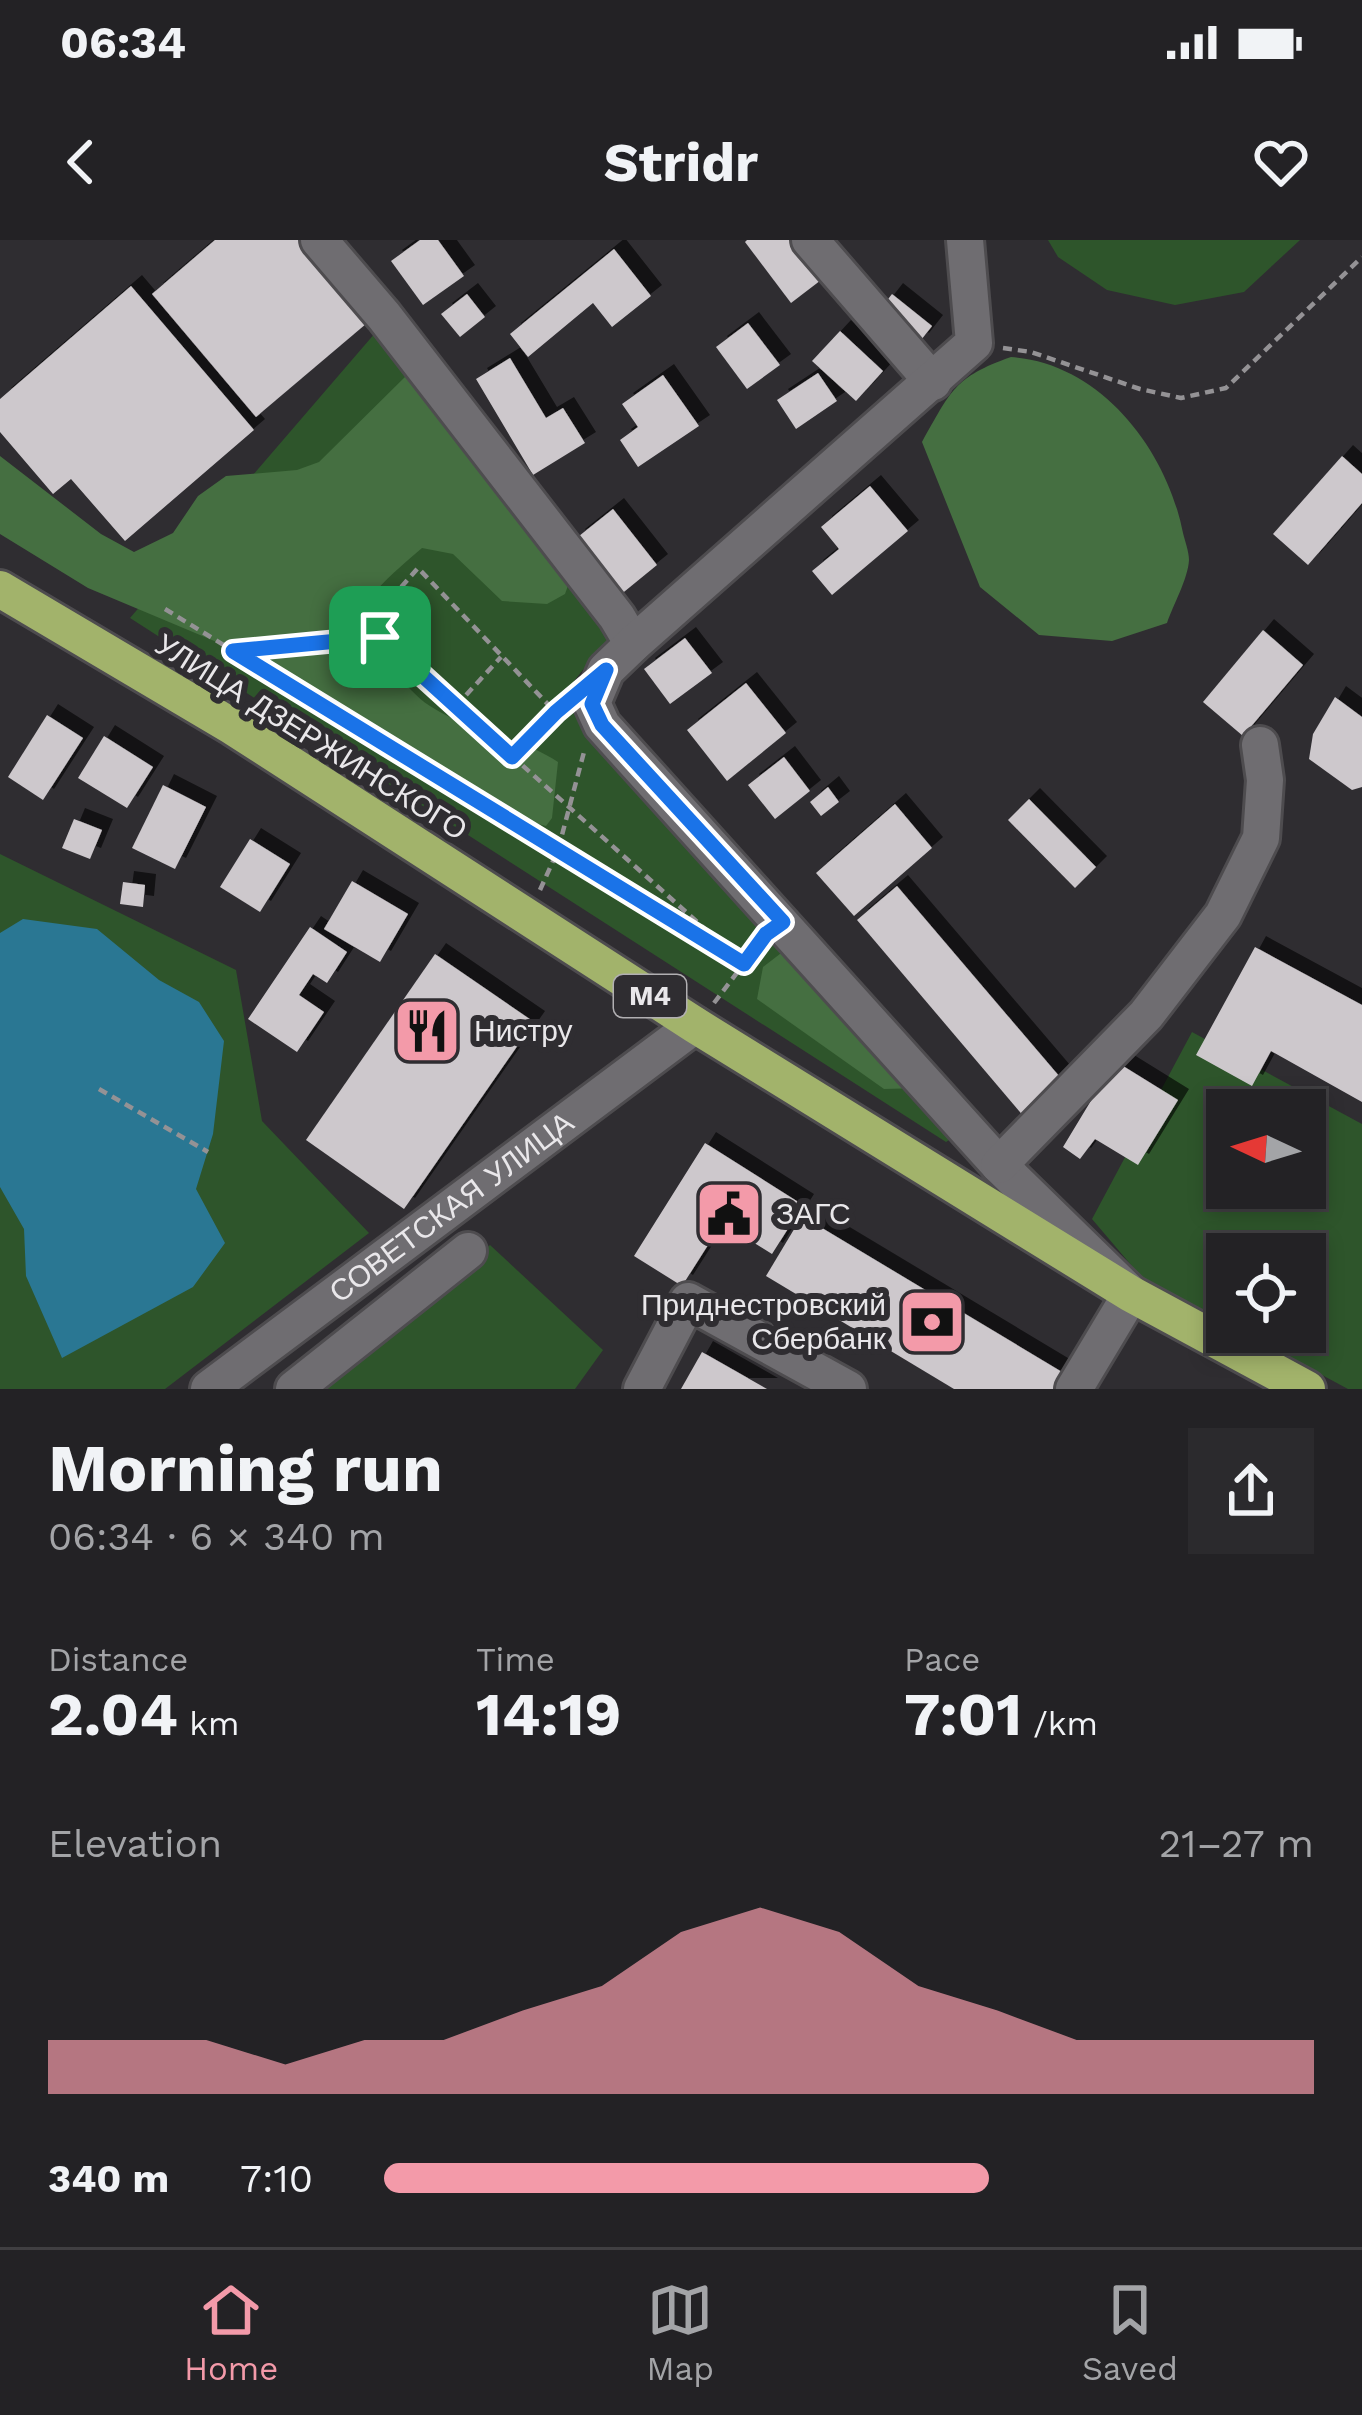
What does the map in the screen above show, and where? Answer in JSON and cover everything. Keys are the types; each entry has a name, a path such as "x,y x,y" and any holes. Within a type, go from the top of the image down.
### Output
{"highway":[{"name":"УЛИЦА ДЗЕРЖИНСКОГО","path":"0,589 233,727 694,1025 1130,1294 1307,1389"}],"street":[{"path":"319,240 384,316 633,644"},
{"path":"810,240 933,382"},
{"path":"602,725 592,704 606,670 974,343 964,240"},
{"name":"УЛИЦА ДЗЕРЖИНСКОГО","path":"602,725 999,1165 1130,1294"},
{"path":"999,1165 1146,1015 1223,915 1261,838 1265,780 1260,745"},
{"name":"СОВЕТСКАЯ УЛИЦА","path":"209,1389 694,1025"},
{"path":"294,1389 468,1251"},
{"path":"359,1276 395,1309"},
{"path":"1074,1389 1130,1294"},
{"path":"642,1389 688,1301 848,1389"}],"path":[{"path":"974,343 1031,352 1181,398 1226,388 1362,256"},
{"path":"418,568 367,626 744,964"},
{"path":"165,609 744,964"},
{"path":"233,651 380,637"},
{"path":"456,706 502,655"},
{"path":"512,757 556,712"},
{"path":"527,917 558,850 589,732 602,725"},
{"path":"694,1025 766,934 783,922"},
{"path":"99,1089 208,1152"}],"green space":[{"path":"1048,240 1300,240 1244,292 1175,305 1107,290 1058,257"},
{"path":"382,325 611,635 574,681 958,1103 967,1129 946,1142 130,618"},
{"path":"1011,357 1074,375 1101,393 1145,442 1175,502 1189,557 1167,623 1112,641 1039,635 980,587 922,442 965,379"},
{"path":"409,373 570,580 565,594 547,604 502,601 453,554 422,548 367,602 352,642 374,651 430,706 558,762 552,818 546,826 530,822 269,664 88,588 0,534 0,456 101,534 134,552 173,533 198,496 226,476 297,470 319,462"},
{"path":"0,854 236,970 262,1121 369,1233 165,1389 0,1389"},
{"path":"789,947 921,1088 884,1089 757,999 763,967"},
{"path":"1192,1032 1297,1089 1206,1089 1206,1209 1326,1209 1326,1105 1362,1124 1362,1389 1348,1389 1281,1353 1326,1353 1326,1233 1206,1233 1206,1313 1143,1279 1092,1219"},
{"path":"490,1245 603,1350 575,1389 317,1389"}],"water":[{"path":"23,919 97,929 159,980 199,1002 224,1041 213,1134 196,1189 225,1243 193,1287 62,1358 26,1276 24,1229 0,1187 0,933"}],"building":[{"path":"215,240 307,240 373,318 256,417 152,294"},
{"path":"420,240 438,240 464,276 423,305 391,261"},
{"path":"747,240 798,240 825,277 791,303"},
{"path":"614,249 651,296 612,327 593,303 528,357 510,334"},
{"path":"131,286 254,430 125,541 71,479 53,494 0,432 0,399"},
{"path":"467,294 485,317 460,337 441,314"},
{"path":"892,294 932,326 918,344 878,312"},
{"path":"748,323 780,365 747,389 716,347"},
{"path":"840,331 883,371 856,401 812,361"},
{"path":"510,358 546,418 563,408 585,443 533,475 476,379"},
{"path":"818,373 837,401 796,429 777,400"},
{"path":"663,375 699,426 638,467 620,440 638,427 622,404"},
{"path":"1342,456 1362,474 1362,503 1308,565 1273,534"},
{"path":"870,486 908,531 832,595 812,571 839,549 821,527"},
{"path":"613,509 657,565 619,596 574,540"},
{"path":"1263,630 1303,665 1243,736 1203,702"},
{"path":"685,638 712,673 670,704 644,669"},
{"path":"746,683 786,733 727,781 687,730"},
{"path":"1335,697 1362,717 1362,787 1352,790 1309,759 1313,734"},
{"path":"47,715 83,738 43,800 8,777"},
{"path":"104,736 153,767 127,808 78,778"},
{"path":"784,757 810,791 775,819 748,785"},
{"path":"163,785 206,807 175,869 132,848"},
{"path":"828,787 839,802 821,816 810,802"},
{"path":"1029,799 1096,867 1075,888 1008,820"},
{"path":"895,804 932,848 854,916 816,873"},
{"path":"74,819 102,830 90,859 62,848"},
{"path":"250,839 290,864 260,912 220,887"},
{"path":"352,881 408,914 380,962 324,929"},
{"path":"123,882 145,885 143,907 120,904"},
{"path":"897,886 1065,1083 1025,1118 857,920"},
{"path":"310,927 347,952 327,983 313,974 299,995 324,1012 297,1052 248,1019"},
{"path":"1255,947 1362,1005 1362,1102 1271,1051 1252,1086 1196,1055"},
{"path":"435,954 534,1022 404,1209 306,1140"},
{"path":"1115,1061 1178,1100 1138,1165 1095,1139 1080,1159 1063,1147"},
{"name":"ЗАГС","path":"705,1143 803,1205 772,1254 722,1223 682,1286 634,1256"},
{"path":"802,1216 1072,1378 1066,1389 954,1389 766,1276"},
{"path":"702,1352 767,1389 681,1389"}],"place":[{"name":"Нистру","path":"427,1031"},
{"name":"ЗАГС","path":"729,1214"},
{"name":"Приднестровский Сбербанк","path":"932,1322"}],"route":[{"path":"380,637 512,757 606,670 592,704 602,725 783,922 766,934 744,964 233,651 380,637"}]}
